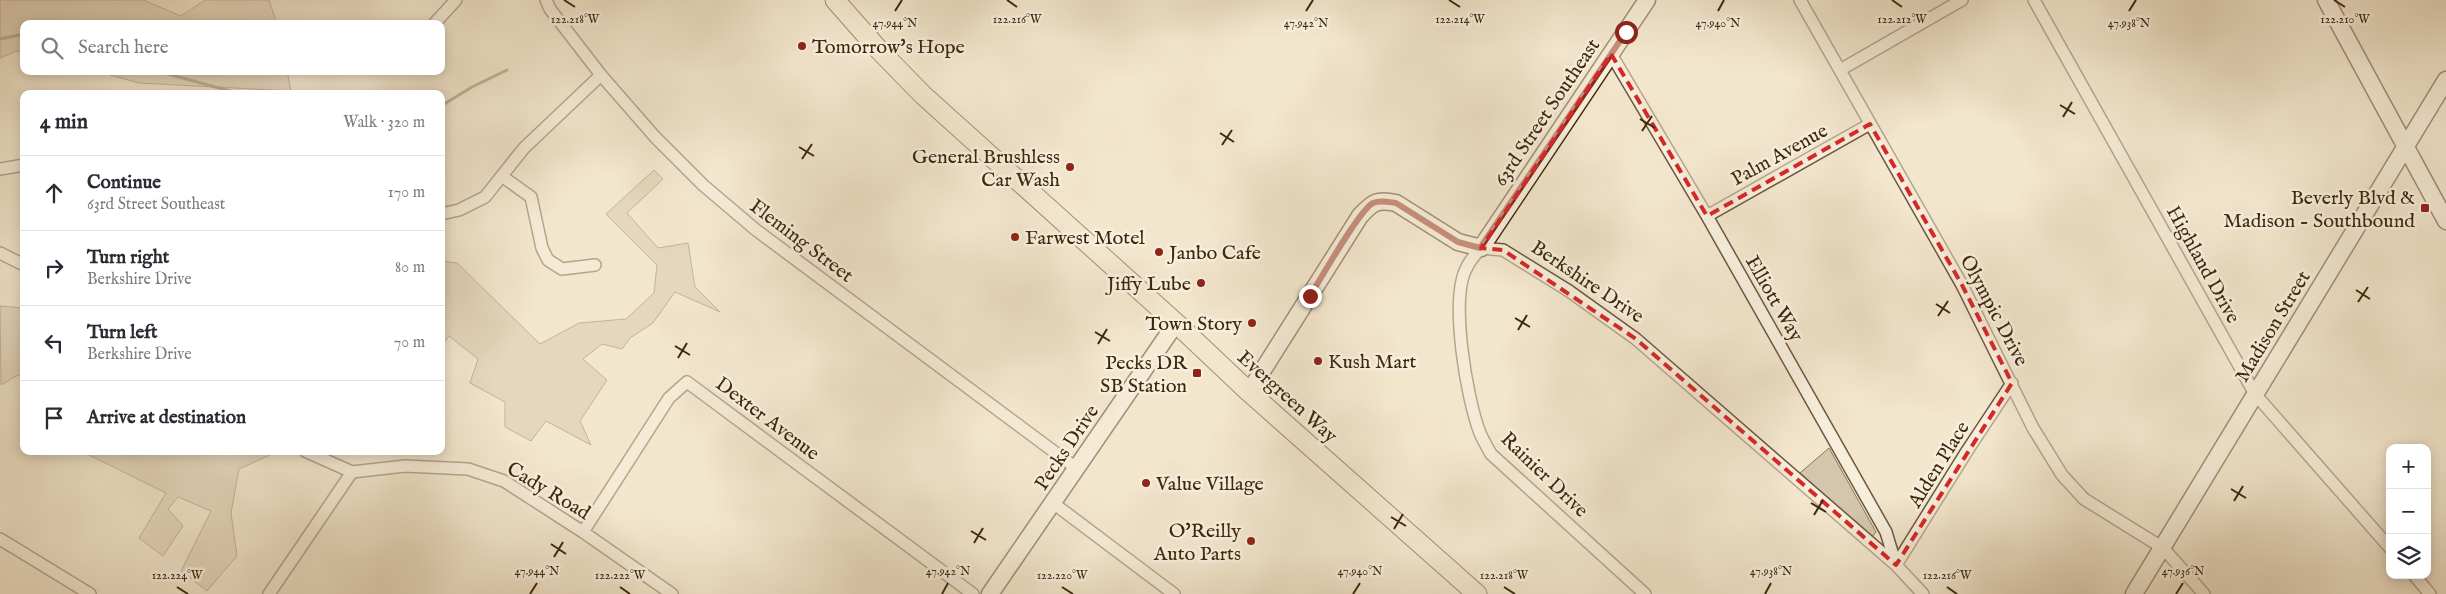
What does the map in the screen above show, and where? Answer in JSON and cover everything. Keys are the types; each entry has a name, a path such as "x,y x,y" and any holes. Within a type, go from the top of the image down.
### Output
{"main road":[{"name":"Evergreen Way","path":"835,0 880,51 924,95 1176,323 1249,392 1477,594"}],"street":[{"path":"438,20 456,0"},
{"name":"Fleming Street","path":"546,0 550,9 601,75 656,137 703,185 756,230 1076,468"},
{"name":"63rd Street Southeast","path":"1480,248 1647,0"},
{"name":"Olympic Drive","path":"1800,0 1962,285 2033,428 2062,475 2084,499 2163,548 2204,594"},
{"path":"1840,70 1962,0"},
{"name":"Highland Drive","path":"2034,0 2255,394 2386,543"},
{"path":"2326,0 2446,221"},
{"name":"Elliott Way","path":"1611,54 1707,216 1886,532 1896,565"},
{"path":"445,213 459,210 485,197 503,177 524,148 601,75"},
{"name":"Madison Street","path":"2134,594 2446,80"},
{"name":"Palm Avenue","path":"1707,216 1870,124"},
{"path":"0,169 20,166"},
{"path":"503,177 531,197 542,248 548,260 562,269 595,265"},
{"name":"Berkshire Drive","path":"1249,392 1360,216 1372,203 1385,201 1396,203 1458,242 1480,248 1504,250 1570,291 1636,338 1896,565 1923,594"},
{"name":"Rainier Drive","path":"1480,248 1466,268 1459,296 1461,340 1471,401 1480,434 1491,454 1640,592"},
{"path":"0,253 20,264"},
{"name":"Pecks Drive","path":"990,594 1176,323"},
{"name":"Dexter Avenue","path":"583,532 670,398 687,382 973,594"},
{"name":"Alden Place","path":"1896,565 1967,451 2012,384"},
{"path":"269,594 352,472 314,455"},
{"name":"Cady Road","path":"352,472 405,466 468,470 504,481 583,532 672,594"},
{"path":"1053,503 1174,594"},
{"path":"0,539 90,594"},
{"path":"2417,579 2430,594"}],"highlighted area":[{"path":"1611,54 1707,216 1870,124 1962,285 2012,383 1896,565 1636,339 1503,250 1481,248"}],"shaded area":[{"path":"0,0 143,0 181,16 205,0 269,0 276,20 20,20 20,51 0,58"},
{"path":"110,75 288,75 291,90 272,90 139,83"},
{"path":"654,170 663,179 627,213 658,248 688,243 695,287 720,312 675,292 653,323 630,338 622,349 602,344 583,359 607,380 580,421 591,445 546,421 531,441 505,427 505,402 470,383 478,359 449,336 445,342 445,262 457,263 540,344 579,323 626,319 654,293 657,265 606,214"},
{"path":"0,306 20,308 20,376 1,385"},
{"path":"1829,448 1876,532 1872,537 1800,473"},
{"path":"89,455 270,455 239,469 231,513 237,556 207,591 181,571 211,511 178,497 168,509 183,526 163,556 139,538 166,493"}],"waterway":[{"path":"0,39 20,35"},
{"path":"445,104 472,87 507,70"},
{"path":"172,75 226,90"}],"place":[{"name":"Tomorrow's Hope","path":"802,46"},
{"name":"General Brushless Car Wash","path":"1070,167"},
{"name":"Beverly Blvd & Madison - Southbound","path":"2425,208"},
{"name":"Farwest Motel","path":"1015,237"},
{"name":"Janbo Cafe","path":"1159,252"},
{"name":"Jiffy Lube","path":"1201,283"},
{"name":"Town Story","path":"1252,323"},
{"name":"Kush Mart","path":"1318,361"},
{"name":"Pecks DR SB Station","path":"1197,373"},
{"name":"Value Village","path":"1146,483"},
{"name":"O'Reilly Auto Parts","path":"1251,541"}],"route":[{"path":"1310,296 1360,216 1372,203 1385,201 1396,203 1458,242 1480,248 1626,32"}]}
